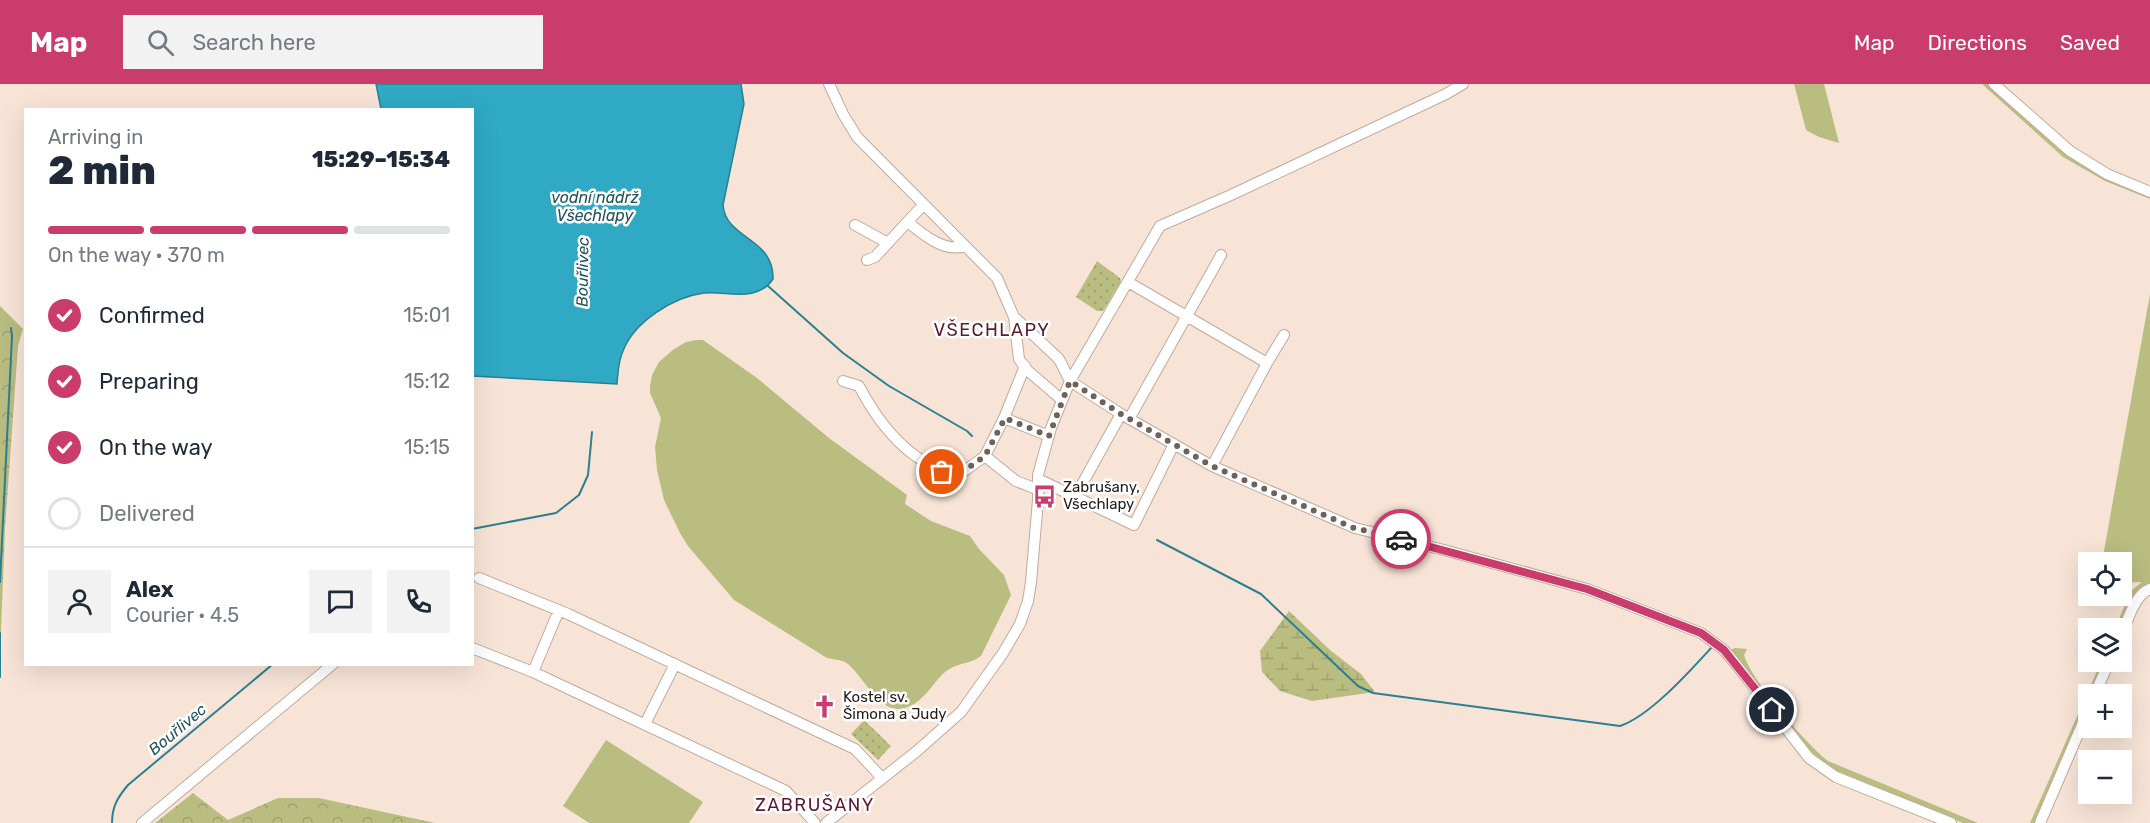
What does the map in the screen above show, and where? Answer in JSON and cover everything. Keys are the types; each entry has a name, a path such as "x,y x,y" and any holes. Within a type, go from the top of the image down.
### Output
{"street":[{"path":"830,84 856,137 997,278 1014,317 1019,359 1062,400"},
{"path":"830,822 961,712 1003,653 1020,624 1028,602 1041,461 1049,436 1070,381 1160,226 1231,195 1463,84"},
{"path":"1994,84 2070,151 2107,174 2150,192"},
{"path":"867,260 875,257 923,206"},
{"path":"908,222 923,234 940,243 957,248 964,246"},
{"path":"855,225 888,243"},
{"path":"1076,495 1187,315 1221,255"},
{"path":"1128,282 1268,363"},
{"path":"1014,317 1059,359 1070,381 1212,466 1354,528 1587,589 1701,633 1724,650 1809,758 1836,777 1951,823"},
{"path":"1212,466 1284,335"},
{"path":"843,381 859,386 870,408 887,431 916,456 942,472 958,475 985,456 1005,418 1025,366"},
{"path":"1005,418 1049,436"},
{"path":"985,456 1016,481 1076,495 1134,525 1174,444"},
{"path":"479,578 559,610 855,749 882,778"},
{"path":"2129,618 2144,591 2150,589"},
{"path":"533,672 559,610"},
{"path":"474,649 533,672 786,791 815,823"},
{"path":"645,724 675,664"},
{"path":"142,823 331,666"},
{"path":"2040,823 2078,734"}],"green space":[{"path":"1794,84 1824,84 1839,143 1806,130"},
{"path":"1982,84 1990,84 2051,137 2150,195 2150,199 2105,181 2063,157"},
{"path":"1097,261 1120,278 1121,282 1103,311 1097,311 1076,297"},
{"path":"2150,294 2150,586 2128,618 2119,618 2125,606 2132,606 2132,590 2142,582 2132,582 2132,552 2104,552"},
{"path":"0,306 23,329 18,346 5,529 0,657"},
{"path":"703,340 757,378 829,438 907,495 905,504 931,521 970,536 1004,575 1011,595 981,656 945,672 922,698 910,706 899,709 890,707 874,695 845,662 827,658 734,600 688,546 680,533 664,500 657,470 655,447 661,418 650,393 652,375 659,362 674,349 686,342"},
{"path":"1289,611 1330,650 1361,674 1375,692 1312,701 1280,691 1262,672 1260,651"},
{"path":"1747,649 1744,655 1757,680 1794,727 1828,761 1978,823 1963,823 1830,768 1805,746 1730,650"},
{"path":"2097,672 2103,672 2097,684 2091,684"},
{"path":"2078,714 2078,729 2037,823 2030,823"},
{"path":"864,720 891,746 878,760 851,734"},
{"path":"606,740 703,802 689,823 589,823 563,806"},
{"path":"193,793 228,820 278,798 319,798 435,823 155,823"}],"water":[{"name":"vodní nádrž Všechlapy","path":"376,84 741,84 744,104 723,205 726,217 732,225 766,255 771,265 773,279 759,291 742,294 692,295 656,313 645,321 628,340 618,367 617,384 474,376 474,108 381,108"}],"waterway":[{"path":"768,286 843,353 889,386 972,436"},
{"path":"0,582 11,328"},
{"name":"Bouřlivec","path":"474,529 556,513 579,495 588,475 592,432"},
{"path":"1157,540 1261,594 1358,686 1373,693 1620,726 1632,721 1656,703 1712,647"},
{"path":"0,633 0,677"},
{"name":"Bouřlivec","path":"112,823 116,802 128,785 271,666"}],"way so far":[{"path":"942,472 958,475 985,456 1005,418 1049,436 1070,381 1121,414 1212,466 1354,528 1401,539"}],"place":[{"name":"Zabrušany, Všechlapy","path":"1045,496"},
{"name":"Kostel sv. Šimona a Judy","path":"825,706"}],"district":[{"name":"VŠECHLAPY","path":"992,330"},
{"name":"ZABRUŠANY","path":"815,805"}],"route":[{"path":"1401,539 1587,589 1701,633 1724,650 1772,710"}]}
